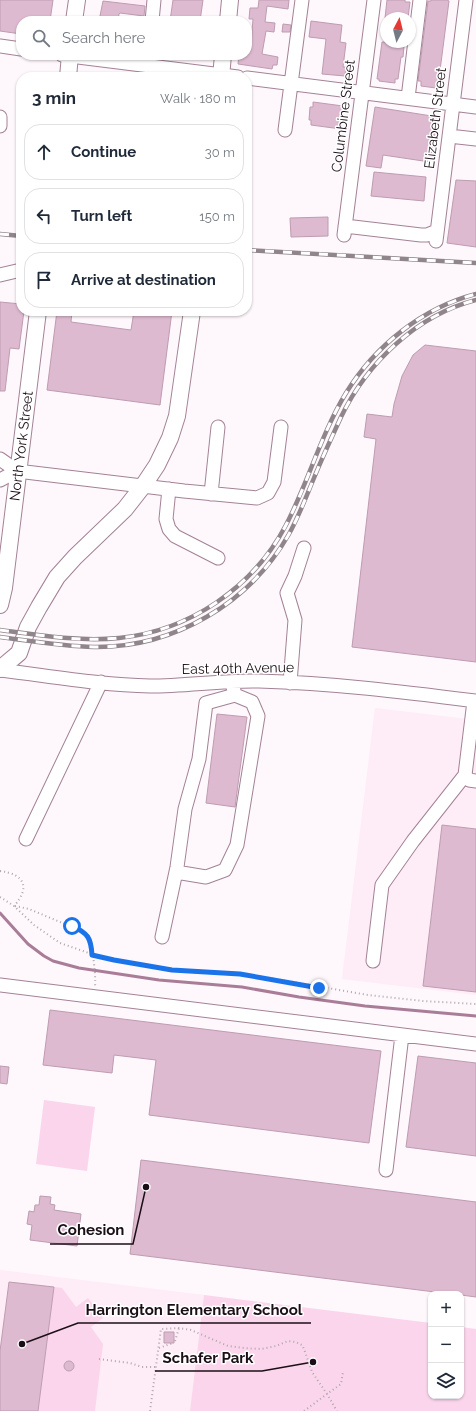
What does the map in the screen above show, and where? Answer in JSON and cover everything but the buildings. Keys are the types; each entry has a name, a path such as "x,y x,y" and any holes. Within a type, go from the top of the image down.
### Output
{"main road":[{"path":"75,16 77,0"},
{"path":"228,16 230,0"},
{"path":"68,60 68,72"},
{"path":"222,72 223,60"},
{"name":"North York Street","path":"0,606 4,588 17,471 37,316"},
{"path":"0,670 19,653 28,627 38,607 57,577 75,557 125,509 143,486 162,454 175,424 180,399 191,316"}],"street":[{"path":"152,16 154,0"},
{"path":"285,130 302,0"},
{"name":"Columbine Street","path":"374,0 345,231 437,236"},
{"path":"408,98 420,0"},
{"name":"Elizabeth Street","path":"437,236 466,0"},
{"path":"0,46 16,48"},
{"path":"147,60 202,72"},
{"path":"252,79 476,107"},
{"path":"0,117 0,126"},
{"path":"449,136 476,139"},
{"path":"0,275 16,271"},
{"path":"0,459 17,471 257,498 268,493 274,482 281,426"},
{"path":"211,494 218,427"},
{"path":"0,480 17,471"},
{"path":"169,489 166,519 169,529 175,536 218,558"},
{"path":"290,682 295,620 287,593 295,576 304,548"},
{"name":"East 40th Avenue","path":"0,670 100,682 150,686 232,681 290,682 376,689 475,701"},
{"path":"232,681 235,696"},
{"path":"26,839 100,682"},
{"path":"162,937 176,872 185,809 199,759 206,704 235,696 252,702 258,716 237,845 225,870 206,877 176,872"},
{"path":"373,961 382,885 413,842 470,778 475,701"},
{"path":"0,985 476,1044"},
{"path":"386,1170 402,1035"}],"path":[{"path":"0,872 16,875 23,883 24,888 22,896 14,906"},
{"path":"0,897 14,906 34,925 60,943 92,955 114,960 172,970 240,974 368,995 431,1002 476,1004"},
{"path":"14,906 29,909 84,932 89,939 95,975 95,987"},
{"path":"175,1341 179,1328"},
{"path":"150,1411 161,1329 179,1328 196,1331 216,1342 235,1348 261,1348 276,1346 293,1341 299,1343 304,1349 312,1372 338,1411"},
{"path":"159,1348 173,1344"},
{"path":"99,1359 130,1363 142,1367 156,1367"},
{"path":"304,1411 341,1384 343,1372"}],"shaded area":[{"path":"102,0 150,0 150,6"},
{"path":"375,708 476,720 476,995 342,979"},
{"path":"44,1100 95,1107 87,1171 36,1164"},
{"path":"0,1270 204,1295 190,1411 0,1411"},
{"path":"54,1287 62,1288 76,1307 88,1298 103,1318 91,1327 103,1344 95,1411 38,1411"},
{"path":"204,1295 428,1323 428,1399 464,1399 464,1327 476,1329 476,1411 190,1411"}],"waterway":[{"path":"0,913 28,944 44,956 53,961 79,968 159,980 242,987 365,1006 476,1016"}],"railway":[{"path":"0,234 16,236"},
{"path":"252,250 476,263"},
{"path":"0,630 74,639 119,638 145,634 170,626 194,616 216,602 237,587 256,568 272,548 294,509 337,409 346,393 371,360 402,331 419,319 456,300 476,294"},
{"path":"0,637 94,647 124,645 153,639 181,630 207,617 231,600 253,581 273,559 289,534 341,417 352,397 380,360 414,329 454,307 476,300"}],"place":[{"name":"Cohesion","path":"146,1187"},
{"name":"Harrington Elementary School","path":"22,1344"},
{"name":"Schafer Park","path":"313,1362"}],"route":[{"path":"72,926 87,935 91,944 92,955 106,959 172,970 229,973 264,977 319,988"}]}
